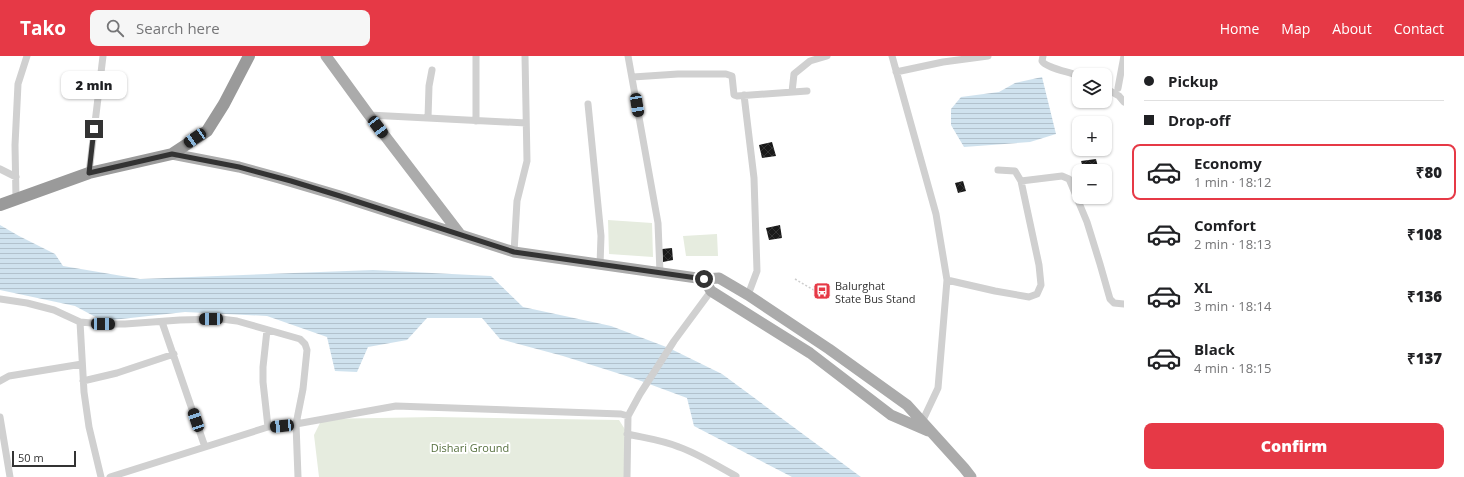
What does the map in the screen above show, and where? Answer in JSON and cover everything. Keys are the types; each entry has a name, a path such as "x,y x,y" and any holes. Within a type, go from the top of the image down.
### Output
{"highway":[{"path":"2,205 89,173 172,154 207,131 224,104 249,56"}],"main road":[{"path":"326,56 460,234"},
{"path":"172,154 239,167 285,180 514,252 704,279 719,278 748,295 907,405 971,477"},
{"path":"704,279 711,291 810,353 891,415 932,433"}],"street":[{"path":"16,199 15,144 18,84 27,56"},
{"path":"89,173 103,56"},
{"path":"476,56 476,121"},
{"path":"514,252 517,201 527,161 525,56"},
{"path":"628,56 658,223 660,273"},
{"path":"792,92 794,74 810,61 827,56"},
{"path":"892,56 936,214 947,280 938,388 922,422"},
{"path":"896,72 944,62 988,56"},
{"path":"1043,56 1043,63 1046,66 1072,72"},
{"path":"1121,87 1124,56"},
{"path":"428,118 429,86 432,70"},
{"path":"633,78 678,74 730,75 734,95 807,91"},
{"path":"1112,91 1124,102"},
{"path":"744,95 754,178 757,270 748,295"},
{"path":"588,104 601,236 600,264"},
{"path":"369,115 476,121 526,122"},
{"path":"0,169 16,177"},
{"path":"947,280 1029,297 1037,294 1041,285 1039,265 1021,181 1015,171 998,170"},
{"path":"1021,181 1062,176 1069,179 1087,222 1110,299 1114,303 1124,304"},
{"path":"627,477 628,416 640,394 674,341 711,291"},
{"path":"0,299 27,303 54,310 80,322 124,324 221,319 237,321 300,339 305,344 307,350 303,389 296,424 298,477"},
{"path":"80,322 83,381 89,427 101,477"},
{"path":"162,322 205,447"},
{"path":"268,330 262,382 268,427"},
{"path":"83,381 118,373 174,354"},
{"path":"0,381 9,376 82,364"},
{"path":"110,477 268,427 296,424 396,406 621,414 628,416"},
{"path":"0,417 10,477"},
{"path":"628,434 661,441 690,451 736,476"}],"path":[{"path":"795,279 822,295"}],"green space":[{"path":"608,220 652,223 653,257 609,254"},
{"path":"717,234 718,256 686,256 683,236"},
{"name":"Dishari Ground","path":"435,417 619,420 626,431 626,477 319,477 314,435 322,419"}],"water":[{"path":"1042,77 1056,134 1030,142 964,147 951,125 951,109 961,97 999,92 1015,83"},
{"path":"0,225 55,254 63,266 140,279 373,270 491,276 523,307 611,326 669,348 722,374 861,477 792,477 694,426 687,398 633,378 563,356 500,339 482,318 427,318 407,340 368,347 357,372 335,371 327,337 267,316 185,312 103,321 75,306 0,290"}],"building":[{"path":"772,142 776,156 762,158 759,145"},
{"path":"1096,159 1097,164 1082,164 1081,161"},
{"path":"963,181 966,191 958,193 955,183"},
{"path":"780,225 782,238 769,240 766,228"},
{"path":"672,248 673,260 663,262 662,249"}],"place":[{"name":"Balurghat State Bus Stand","path":"822,291"}],"route":[{"path":"94,129 89,173 172,154 239,167 291,181 514,252 704,279"}]}
